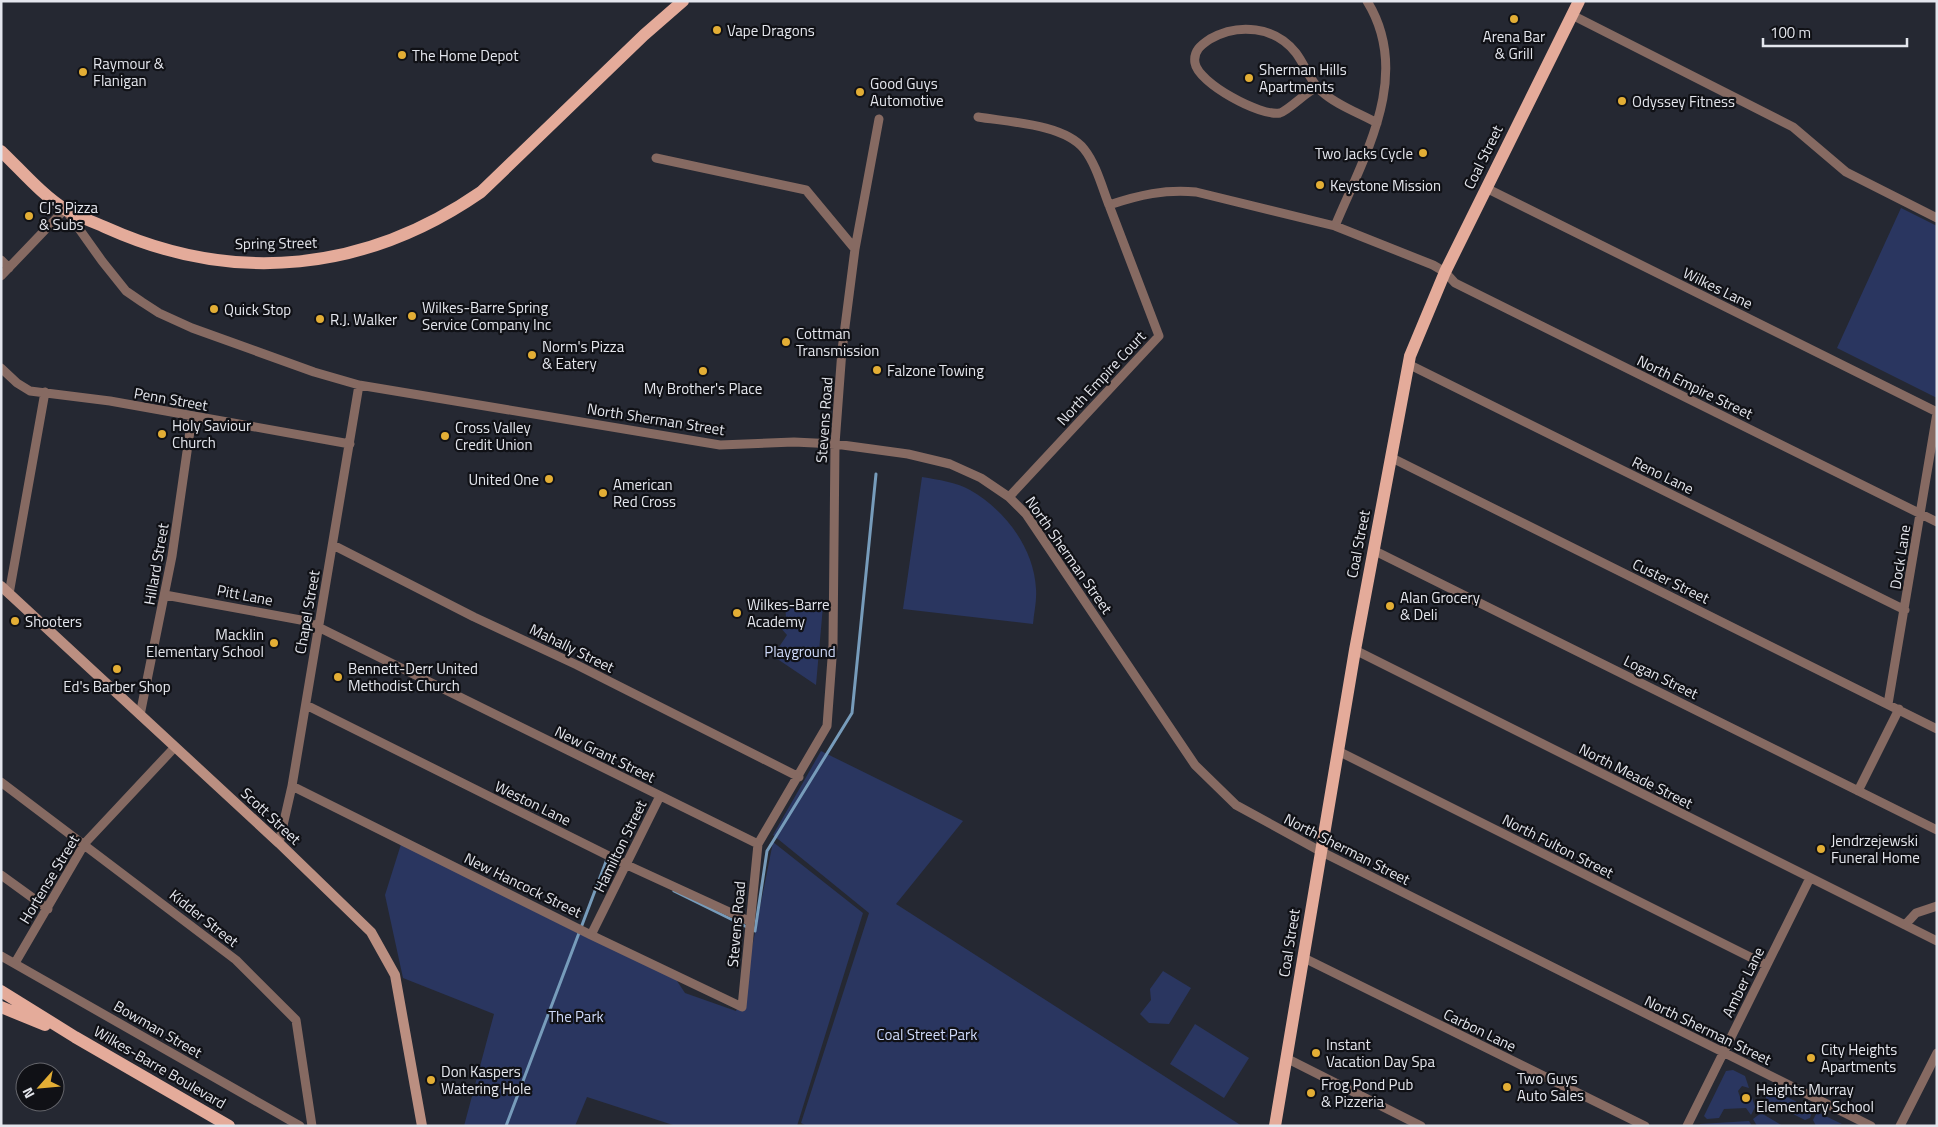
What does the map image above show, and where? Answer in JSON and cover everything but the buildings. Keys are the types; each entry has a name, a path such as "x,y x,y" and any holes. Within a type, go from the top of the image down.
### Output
{"main road":[{"name":"Spring Street","path":"1,151 65,209 128,238 183,255 249,263 291,262 327,258 363,250 398,238 454,210 481,192 683,1"},
{"name":"Coal Street","path":"1275,1126 1355,650 1408,364 1445,272 1578,1"},
{"name":"Wilkes-Barre Boulevard","path":"1,991 74,1037 229,1126"},
{"name":"Wilkes-Barre Boulevard","path":"1,1007 74,1037"}],"street":[{"path":"1335,226 1377,123 1384,94 1387,57 1382,34 1367,1"},
{"path":"1572,15 1793,127 1846,172 1937,218"},
{"path":"1316,87 1280,113 1270,113 1251,106 1206,80 1199,73 1195,64 1198,48 1226,31 1247,28 1278,38 1296,53 1316,87 1327,96 1377,123"},
{"name":"North Empire Court","path":"978,117 1045,128 1066,136 1083,148 1109,205 1159,336 1009,497"},
{"name":"Stevens Road","path":"799,777 827,726 833,646 835,444 842,350 855,249 879,119"},
{"path":"656,158 806,190 855,249"},
{"name":"Wilkes Lane","path":"1486,188 1937,413"},
{"path":"1109,205 1141,194 1173,190 1196,192 1335,226 1433,265 1445,272"},
{"path":"1,276 65,209"},
{"name":"North Sherman Street","path":"65,209 84,238 126,291 159,313 235,344 359,386 508,408 720,446 794,442 835,444 890,451 950,464 981,478 1009,497 1026,514 1195,765 1236,805 1320,851 1723,1054 1871,1126"},
{"path":"1,260 10,268"},
{"name":"North Empire Street","path":"1445,272 1455,283 1937,522"},
{"name":"Reno Lane","path":"1408,364 1905,610"},
{"name":"Penn Street","path":"1,368 17,383 30,391 350,444"},
{"name":"Chapel Street","path":"279,843 292,786 359,386"},
{"path":"5,590 45,392"},
{"name":"Dock Lane","path":"1888,704 1937,413"},
{"name":"Hillard Street","path":"140,715 165,595 192,417"},
{"name":"Custer Street","path":"1392,458 1937,728"},
{"name":"Mahally Street","path":"333,545 474,617 586,669 799,777"},
{"name":"Logan Street","path":"1373,550 1937,830"},
{"name":"Scott Street","path":"5,590 279,843 371,932 395,975 422,1126"},
{"name":"Pitt Lane","path":"165,595 306,621 318,627"},
{"name":"New Grant Street","path":"318,627 758,844"},
{"name":"North Meade Street","path":"1355,650 1937,941"},
{"name":"Weston Lane","path":"306,705 628,865 749,921"},
{"path":"1858,791 1899,709"},
{"name":"Hortense Street","path":"16,963 84,843 174,748"},
{"name":"North Fulton Street","path":"1338,751 1766,965"},
{"path":"758,844 799,777"},
{"name":"Kidder Street","path":"1,782 236,960 296,1020 312,1126"},
{"name":"New Hancock Street","path":"292,786 591,935 742,1007"},
{"name":"Hamilton Street","path":"591,935 628,865 660,796"},
{"name":"Stevens Road","path":"742,1007 758,844"},
{"path":"1,875 48,909"},
{"name":"Amber Lane","path":"1687,1126 1810,878"},
{"path":"1905,925 1916,913 1937,906"},
{"name":"Bowman Street","path":"1,956 300,1126"},
{"name":"Carbon Lane","path":"1304,958 1645,1126"},
{"path":"1900,1126 1937,1052"},
{"path":"1286,1058 1421,1126"}],"green space":[{"path":"1901,208 1937,226 1937,398 1837,348"},
{"path":"922,477 965,487 983,498 1006,519 1023,545 1030,559 1034,574 1036,602 1033,624 903,609"},
{"name":"Playground","path":"785,603 823,606 816,685 773,656 787,635 779,626 786,618"},
{"name":"Coal Street Park","path":"821,751 963,821 896,904 1242,1126 807,1126 801,1123 869,913 773,835"},
{"name":"The Park","path":"402,841 671,972 685,993 736,1011 743,993 773,842 863,913 797,1126 676,1126 587,1097 575,1126 464,1126 494,1014 403,978 385,895"},
{"path":"1163,971 1191,988 1169,1024 1149,1023 1140,1014 1151,1000 1150,989"},
{"path":"1195,1024 1249,1058 1224,1098 1170,1064"},
{"path":"1733,1070 1745,1076 1749,1088 1742,1086 1738,1091 1740,1097 1746,1099 1751,1094 1755,1107 1751,1115 1746,1108 1724,1109 1719,1118 1707,1119 1704,1116 1726,1071"},
{"path":"1765,1086 1813,1110 1810,1118 1805,1120 1769,1102 1766,1099"},
{"path":"1817,1112 1842,1124 1816,1126 1813,1120"},
{"path":"1761,1113 1783,1126 1757,1126 1753,1119"},
{"path":"1749,1121 1752,1126 1699,1126 1700,1124"}],"waterway":[{"path":"674,891 755,931 767,851 852,713 876,474"},
{"path":"506,1126 607,859 610,860"}],"place":[{"name":"Arena Bar & Grill","path":"1514,19"},
{"name":"Vape Dragons","path":"717,30"},
{"name":"The Home Depot","path":"402,55"},
{"name":"Raymour & Flanigan","path":"83,72"},
{"name":"Sherman Hills Apartments","path":"1249,78"},
{"name":"Good Guys Automotive","path":"860,92"},
{"name":"Odyssey Fitness","path":"1622,101"},
{"name":"Two Jacks Cycle","path":"1423,153"},
{"name":"Keystone Mission","path":"1320,185"},
{"name":"CJ's Pizza & Subs","path":"29,216"},
{"name":"Quick Stop","path":"214,309"},
{"name":"Wilkes-Barre Spring Service Company Inc","path":"412,316"},
{"name":"R.J. Walker","path":"320,319"},
{"name":"Cottman Transmission","path":"786,342"},
{"name":"Norm's Pizza & Eatery","path":"532,355"},
{"name":"Falzone Towing","path":"877,370"},
{"name":"My Brother's Place","path":"703,371"},
{"name":"Holy Saviour Church","path":"162,434"},
{"name":"Cross Valley Credit Union","path":"445,436"},
{"name":"United One","path":"549,479"},
{"name":"American Red Cross","path":"603,493"},
{"name":"Alan Grocery & Deli","path":"1390,606"},
{"name":"Wilkes-Barre Academy","path":"737,613"},
{"name":"Shooters","path":"15,621"},
{"name":"Macklin Elementary School","path":"274,643"},
{"name":"Ed's Barber Shop","path":"117,669"},
{"name":"Bennett-Derr United Methodist Church","path":"338,677"},
{"name":"Jendrzejewski Funeral Home","path":"1821,849"},
{"name":"Instant Vacation Day Spa","path":"1316,1053"},
{"name":"City Heights Apartments","path":"1811,1058"},
{"name":"Don Kaspers Watering Hole","path":"431,1080"},
{"name":"Two Guys Auto Sales","path":"1507,1087"},
{"name":"Frog Pond Pub & Pizzeria","path":"1311,1093"},
{"name":"Heights Murray Elementary School","path":"1746,1098"}]}
